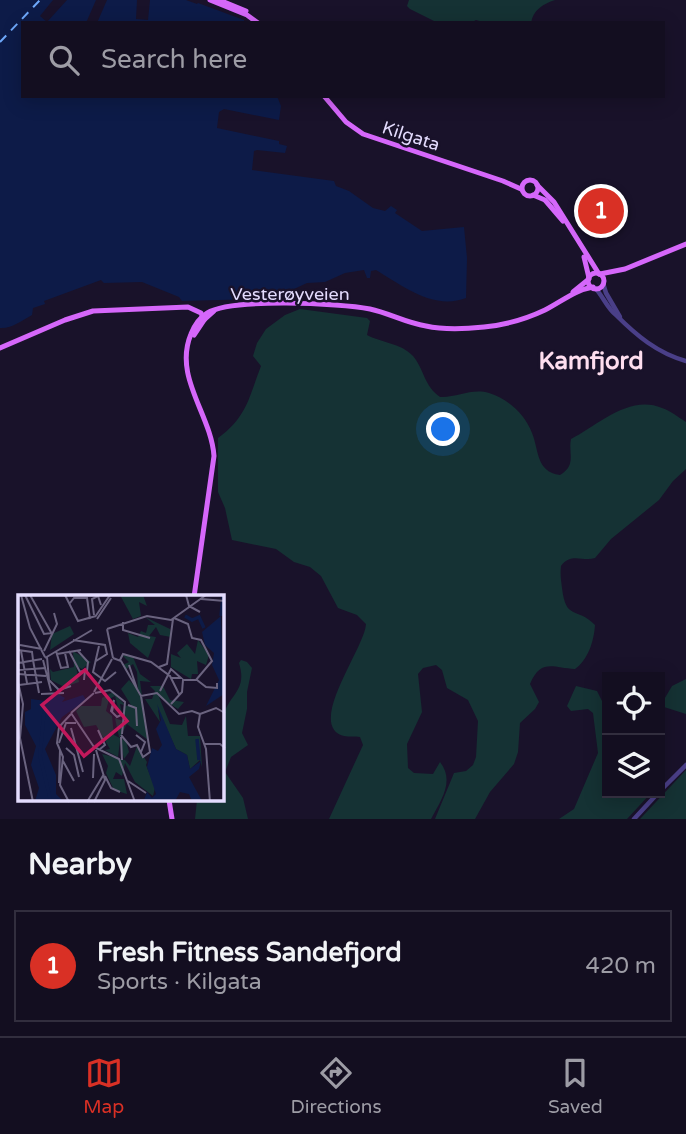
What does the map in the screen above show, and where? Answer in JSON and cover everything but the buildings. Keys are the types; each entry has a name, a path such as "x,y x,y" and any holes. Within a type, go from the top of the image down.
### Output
{"main road":[{"path":"210,0 248,14"},
{"path":"219,0 258,21"},
{"name":"Kilgata","path":"326,98 346,122 363,134 522,186"},
{"path":"570,229 549,203 533,195 526,195 522,186 531,180 554,202 604,283"},
{"path":"533,195 537,191 537,185"},
{"path":"625,269 686,244"},
{"path":"581,247 594,288"},
{"name":"Vesterøyveien","path":"565,298 593,274 625,269"},
{"name":"Vesterøyveien","path":"194,595 214,456 211,435 189,382 187,349 202,318 217,309 231,306 329,304 377,311 427,326 492,326 520,320 565,298 594,288 625,269"},
{"path":"0,348 83,314 102,310 194,308 202,318"}],"street":[{"path":"604,283 606,293 620,318"},
{"path":"594,288 615,315 643,340 686,361"},
{"path":"665,786 686,765"},
{"path":"634,819 653,798"}],"green space":[{"path":"409,0 555,0 539,8 532,21 434,21 407,6"},
{"path":"300,309 367,318 370,321 367,335 397,346 413,356 431,388 440,397 482,392 503,399 525,420 542,465 552,473 560,475 568,467 571,439 626,408 650,405 665,409 686,422 686,469 659,500 611,539 595,558 573,558 561,566 566,605 595,625 592,644 583,661 575,669 548,666 534,676 530,684 539,702 520,723 518,752 514,764 490,792 475,819 435,819 454,773 466,771 473,765 478,721 468,700 447,688 442,670 436,665 423,668 418,674 422,712 407,744 408,768 414,773 433,774 440,762 444,769 445,790 431,819 329,819 363,745 360,737 344,736 334,729 331,718 340,685 366,624 357,615 338,608 321,576 310,567 294,562 276,549 232,540 225,508 218,492 218,438 235,422 250,397 261,366 253,356 257,343 266,329 285,315"},
{"path":"241,660 247,662 252,668 242,733 248,745 231,757 225,772 243,798 248,819 195,819 197,802 224,802 224,714 239,687"},
{"path":"686,679 686,714 665,707 665,698 672,686"},
{"path":"576,686 597,691 602,701 602,798 646,798 627,819 559,819 574,809 598,753 593,713 588,709 571,711 567,706"},
{"path":"686,770 686,819 640,819 660,798 665,798 665,792"}],"water":[{"path":"0,0 53,0 40,16 46,21 21,21 21,98 278,98 281,106 279,120 224,109 219,112 217,128 279,141 279,144 287,146 285,153 254,151 252,170 334,181 336,186 349,191 373,208 385,211 391,206 397,210 395,213 422,231 464,227 467,258 466,298 454,301 429,299 376,270 371,271 370,278 367,278 364,270 345,273 325,282 307,283 294,289 289,298 182,301 179,297 142,282 104,283 101,280 44,301 45,304 33,308 32,315 13,326 0,328"},
{"path":"67,0 96,0 87,21 48,21"},
{"path":"107,0 137,0 136,19 148,20 150,0 186,0 244,20 244,21 98,21"}],"ferry route":[{"path":"0,42 40,0"}],"place":[{"name":"Fresh Fitness Sandefjord","path":"601,211"}],"district":[{"name":"Kamfjord","path":"591,361"}]}
